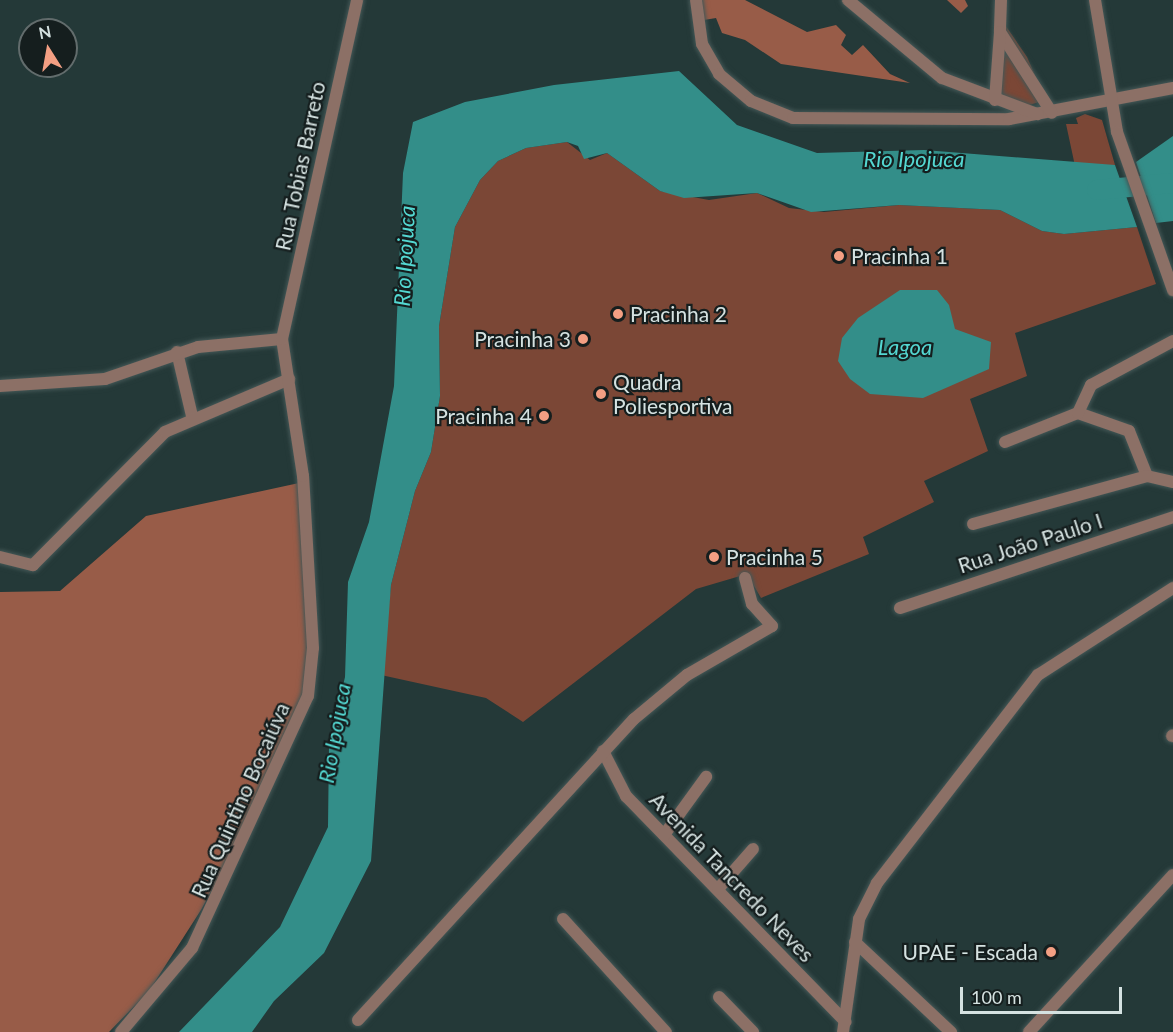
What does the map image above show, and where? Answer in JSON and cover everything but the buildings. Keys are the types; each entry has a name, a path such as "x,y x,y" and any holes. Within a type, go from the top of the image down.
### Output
{"street":[{"name":"Rua Tobias Barreto","path":"282,339 357,0"},
{"path":"696,0 702,44 719,74 752,101 793,118 991,120 1046,114 1108,97 1173,88"},
{"path":"848,0 925,68 994,100 1046,114"},
{"path":"994,100 1001,0"},
{"path":"1095,0 1108,97 1152,238 1173,290"},
{"path":"1000,33 1046,114"},
{"path":"0,386 105,379 177,352 282,339"},
{"name":"Rua Quintino Bocaiúva","path":"121,1032 196,940 308,696 312,615 303,476 282,339"},
{"path":"1078,413 1091,385 1173,341"},
{"path":"177,352 192,416"},
{"path":"0,557 33,565 156,440 192,416 289,379"},
{"path":"1005,442 1078,413 1129,431 1147,476"},
{"path":"973,524 1147,476 1173,482"},
{"name":"Rua João Paulo I","path":"900,608 1173,518"},
{"path":"357,1020 603,751 667,690 772,626 752,604 746,578"},
{"path":"844,1027 859,919 877,883 1020,693 1049,665 1173,588"},
{"name":"Avenida Tancredo Neves","path":"603,751 626,796 718,890 844,1027"},
{"path":"664,835 706,777"},
{"path":"718,890 753,849"},
{"path":"1029,1032 1173,874"},
{"path":"564,919 666,1032"},
{"path":"855,942 951,1032"},
{"path":"719,997 753,1032"}],"shaded area":[{"path":"702,0 745,0 807,32 836,25 846,35 841,45 852,55 863,45 890,74 910,83 781,64 745,40 722,33 716,18 704,20"},
{"path":"947,0 965,0 968,6 961,13"},
{"path":"999,16 1027,57 1046,100 1026,106 995,97"},
{"path":"1085,114 1102,120 1115,165 1075,166 1066,124 1078,124 1076,118"},
{"path":"567,142 590,160 607,153 660,191 709,200 757,193 789,208 824,212 899,205 1000,210 1042,231 1064,234 1137,227 1156,284 1015,333 1027,376 970,399 988,451 924,481 934,502 863,537 869,554 761,598 747,574 696,589 523,722 486,698 381,675 391,585 415,491 431,452 440,396 439,326 455,227 480,180 498,161 526,148"},
{"path":"299,483 311,656 300,727 201,910 149,991 109,1032 0,1032 0,592 60,591 146,516"}],"water":[{"path":"679,71 737,125 817,153 924,150 1115,165 1137,227 1064,234 1042,231 1000,210 899,205 811,212 757,193 684,198 660,191 607,153 584,159 578,146 567,142 526,148 498,161 480,180 455,227 439,326 440,396 431,452 415,491 391,585 371,861 324,953 274,1001 252,1032 179,1032 280,927 328,827 329,745 345,677 348,582 369,522 394,386 403,173 413,122 465,102 554,85"},
{"path":"1173,136 1173,221 1156,223 1136,162"},
{"name":"Lagoa","path":"900,290 937,290 949,305 955,329 991,342 989,369 923,398 870,394 850,379 838,361 842,338 858,318"}],"waterway":[{"name":"Rio Ipojuca","path":"1097,190 1173,183"}],"place":[{"name":"Pracinha 1","path":"839,256"},
{"name":"Pracinha 2","path":"618,314"},
{"name":"Pracinha 3","path":"583,339"},
{"name":"Quadra Poliesportiva","path":"601,394"},
{"name":"Pracinha 4","path":"544,416"},
{"name":"Pracinha 5","path":"714,557"},
{"name":"UPAE - Escada","path":"1051,952"}]}
